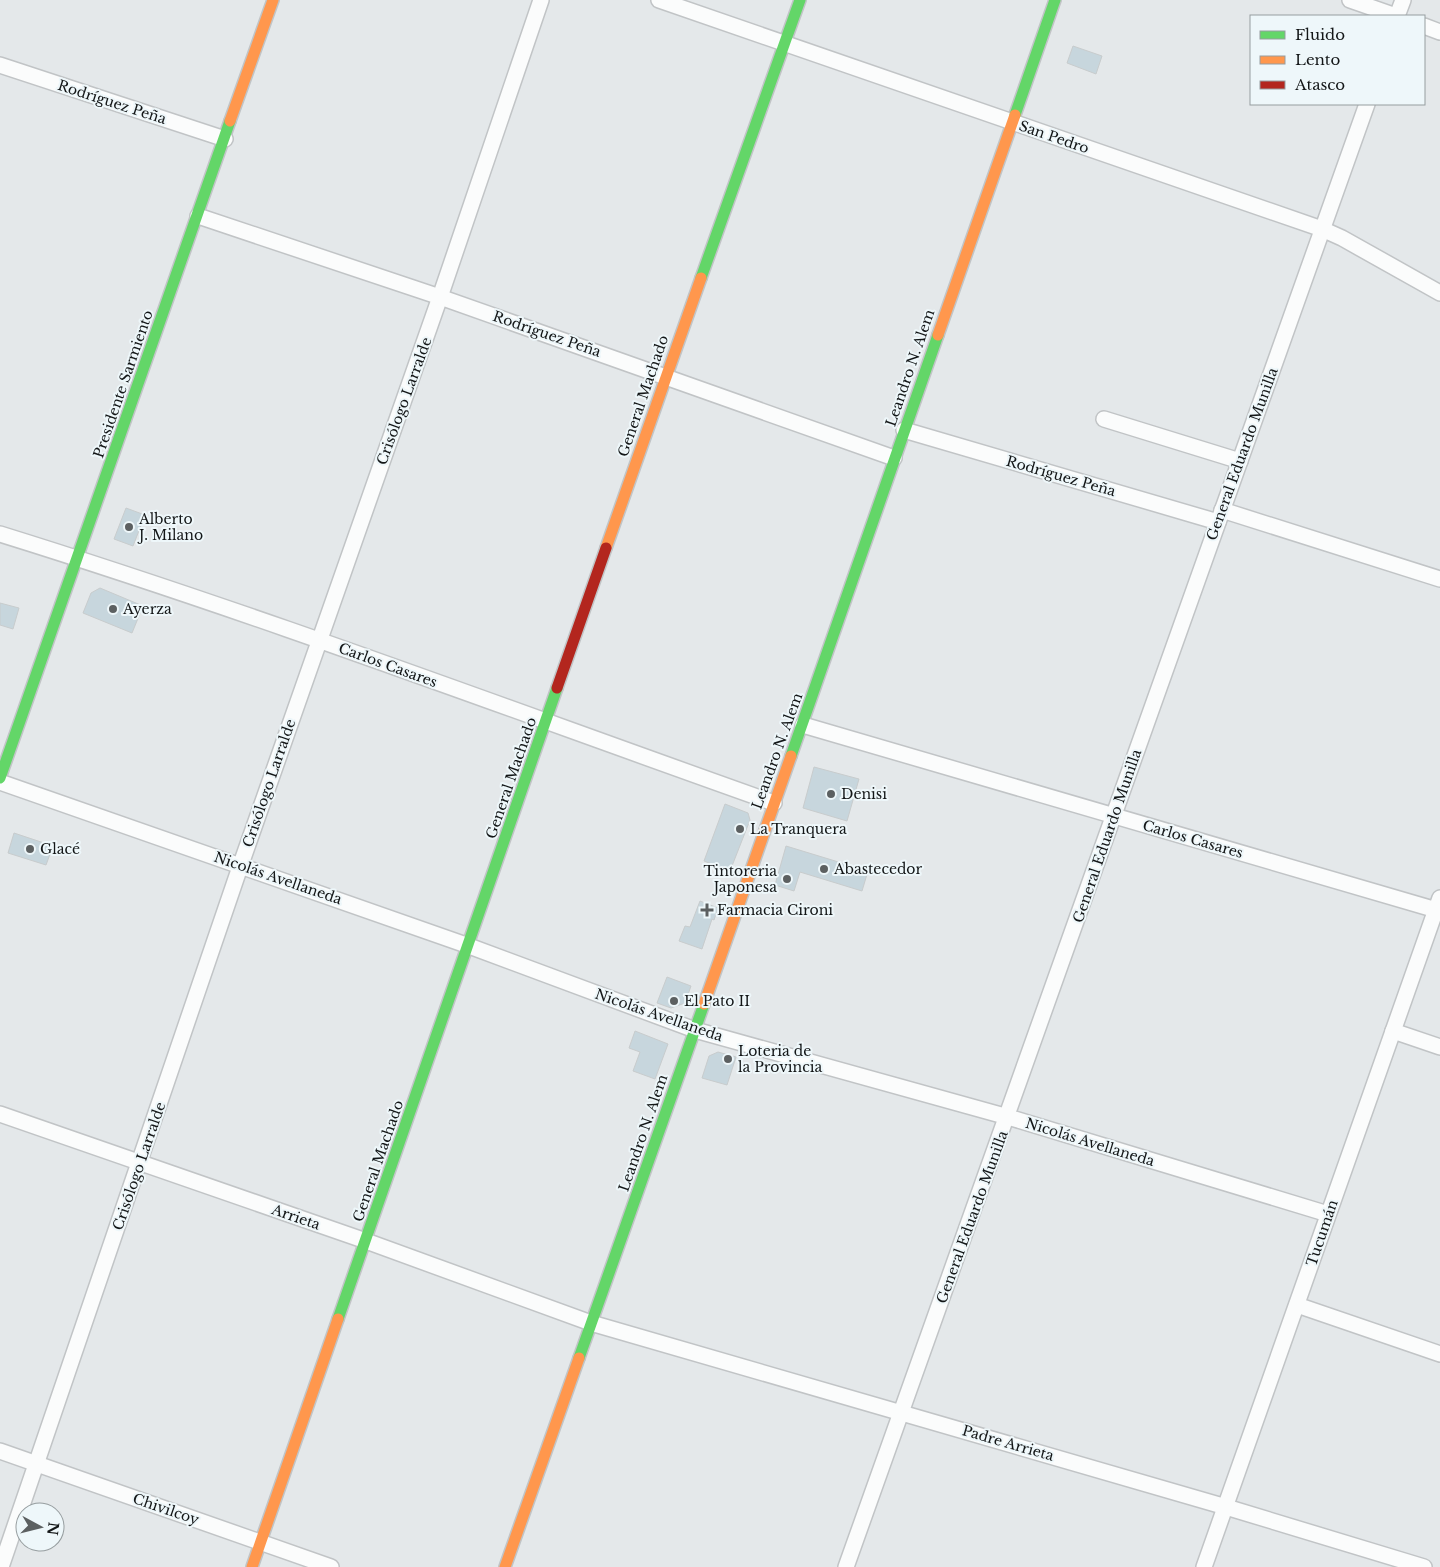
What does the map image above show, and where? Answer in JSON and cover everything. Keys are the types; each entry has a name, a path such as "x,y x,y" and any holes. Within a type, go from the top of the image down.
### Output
{"street":[{"name":"Presidente Sarmiento","path":"0,778 273,0"},
{"name":"Crisólogo Larralde","path":"0,1567 241,864 440,297 541,0"},
{"name":"San Pedro","path":"659,0 1322,229 1342,238 1440,293"},
{"name":"General Machado","path":"252,1567 547,723 666,376 800,0"},
{"name":"Leandro N. Alem","path":"505,1567 803,725 894,458 1055,0"},
{"path":"1350,0 1394,15"},
{"path":"1397,15 1403,0"},
{"path":"1425,26 1440,32"},
{"name":"Rodríguez Peña","path":"0,65 225,139"},
{"name":"General Eduardo Munilla","path":"846,1567 903,1412 1367,105"},
{"name":"Rodríguez Peña","path":"198,216 440,297 894,458"},
{"path":"1104,420 1240,461"},
{"name":"Rodríguez Peña","path":"904,430 1220,516 1440,579"},
{"name":"Carlos Casares","path":"0,534 78,558 319,640 774,804"},
{"name":"Carlos Casares","path":"803,725 1114,816 1439,906"},
{"name":"Nicolás Avellaneda","path":"0,782 241,864 695,1030 1008,1117 1328,1214"},
{"name":"Tucumán","path":"1204,1567 1439,906"},
{"path":"1393,1031 1440,1047"},
{"name":"Arrieta","path":"0,1114 366,1241 591,1323"},
{"path":"1297,1305 1440,1354"},
{"name":"Padre Arrieta","path":"591,1323 903,1412 1424,1567"},
{"name":"Chivilcoy","path":"0,1451 331,1567"}],"building":[{"path":"1073,46 1102,56 1096,74 1067,63"},
{"name":"Alberto J. Milano","path":"126,508 145,515 133,546 114,539"},
{"name":"Ayerza","path":"100,588 143,606 132,633 83,613 91,593"},
{"path":"0,603 19,608 13,629 0,625"},
{"name":"Denisi","path":"814,767 859,779 847,821 803,808"},
{"path":"725,804 748,813 750,820 730,871 704,861"},
{"name":"Glacé","path":"14,833 53,846 46,865 8,853"},
{"name":"Abastecedor","path":"786,846 868,871 862,891 800,872 794,891 775,885"},
{"path":"700,901 718,908 714,920 712,919 702,949 679,941 685,926 690,927"},
{"path":"667,977 691,986 685,1003 671,1008 657,1003"},
{"path":"635,1031 668,1044 655,1079 633,1071 640,1052 629,1048"},
{"path":"718,1052 736,1057 727,1085 702,1078 709,1056"}],"traffic: fast":[{"path":"701,278 800,0"},
{"path":"1015,115 1055,0"},
{"path":"0,778 230,121"},
{"path":"791,756 938,335"},
{"path":"338,1319 557,688"},
{"path":"579,1358 704,1004"}],"traffic: slow":[{"path":"230,121 273,0"},
{"path":"938,335 1015,115"},
{"path":"606,548 701,278"},
{"path":"704,1004 791,756"},
{"path":"252,1567 338,1319"},
{"path":"505,1567 579,1358"}],"traffic: jam":[{"path":"557,688 606,548"}],"place":[{"name":"Alberto J. Milano","path":"129,527"},
{"name":"Ayerza","path":"113,609"},
{"name":"Denisi","path":"831,794"},
{"name":"La Tranquera","path":"740,829"},
{"name":"Glacé","path":"30,849"},
{"name":"Abastecedor","path":"824,869"},
{"name":"Tintoreria Japonesa","path":"787,879"},
{"name":"Farmacia Cironi","path":"707,910"},
{"name":"El Pato II","path":"674,1001"},
{"name":"Loteria de la Provincia","path":"728,1059"}]}
